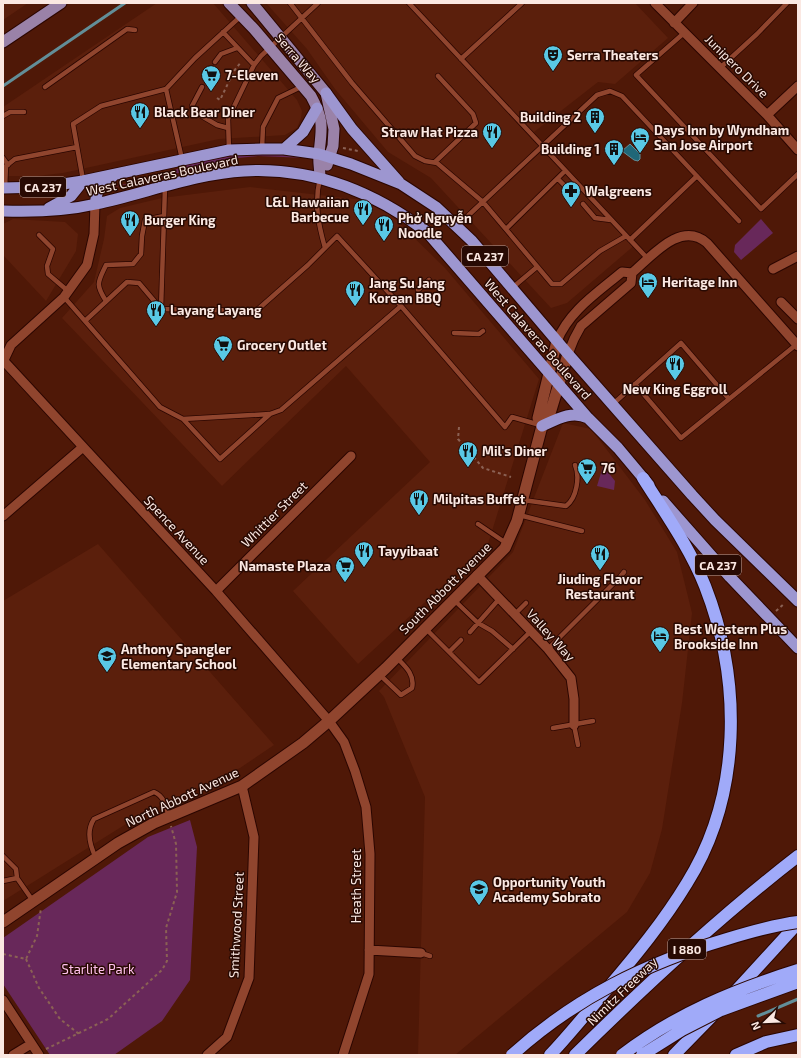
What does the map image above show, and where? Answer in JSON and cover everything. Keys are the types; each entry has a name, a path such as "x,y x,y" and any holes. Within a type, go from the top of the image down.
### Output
{"highway":[{"path":"326,93 352,129 401,184"},
{"path":"284,149 304,132 317,108"},
{"name":"West Calaveras Boulevard","path":"4,188 43,187 83,182 229,150 262,149 284,149 319,154 401,184 436,207 457,226 715,520 798,601"},
{"name":"West Calaveras Boulevard","path":"3,210 28,212 95,204 210,176 244,171 284,172 320,178 357,190 375,198 400,212 427,232 588,418 618,448 730,578 798,648"},
{"path":"95,204 98,189 113,176"},
{"path":"46,209 71,196 83,182"},
{"path":"542,426 566,416 582,415 588,418"},
{"path":"550,1055 636,954 688,882 706,847 719,810 728,768 731,727 730,684 721,635 705,586 688,550 643,478"},
{"path":"777,872 798,852"},
{"name":"Nimitz Freeway","path":"575,1055 652,981 777,872 798,856"},
{"path":"512,1055 565,1013 605,987 652,964 694,949 746,934 798,922"},
{"path":"674,1055 746,980 798,922"},
{"path":"622,1055 676,1020 716,999 798,970"},
{"path":"642,1055 682,1030 721,1010 798,982"},
{"path":"736,1055 766,1042 798,1035"}],"main road":[{"path":"4,40 61,3"},
{"name":"Serra Way","path":"229,3 304,85 317,108 322,130 319,154 320,178"},
{"name":"Serra Way","path":"252,3 326,93 334,129 330,157 320,178"}],"street":[{"name":"Junipero Drive","path":"655,3 767,115 798,150"},
{"path":"674,23 693,3"},
{"path":"767,115 798,86"},
{"path":"3,361 11,345 66,294 86,265 94,234 95,204"},
{"name":"South Abbott Avenue","path":"542,426 538,418 557,341 563,326 578,309 622,272 632,273 677,237 684,234 694,234 703,238 797,345"},
{"path":"774,269 798,256"},
{"name":"South Abbott Avenue","path":"329,720 379,674 505,548 519,515 542,426 548,420 558,383 574,339 581,326 631,283 632,273"},
{"path":"781,302 798,320"},
{"name":"Spence Avenue","path":"3,361 216,591 329,720"},
{"path":"3,516 83,447"},
{"name":"Whittier Street","path":"216,591 351,456"},
{"name":"Valley Way","path":"477,575 548,649 571,678 574,699 574,725"},
{"name":"North Abbott Avenue","path":"3,922 118,843 169,817 242,786 304,743 329,720"},
{"name":"Heath Street","path":"329,720 344,742 355,771 366,807 370,854 369,974 343,1055"},
{"name":"Smithwood Street","path":"207,1055 226,1037 249,978 254,838 242,786"},
{"path":"369,950 421,953"},
{"path":"3,1000 38,1054"},
{"path":"13,1055 31,1044"}],"lane":[{"path":"290,3 352,83 415,156 437,163 483,202 507,228 552,284 561,284 600,251 626,236"},
{"path":"229,150 228,119 254,65 318,3"},
{"path":"409,3 648,260"},
{"path":"461,59 522,3"},
{"path":"720,68 757,34 787,3"},
{"path":"83,182 73,124 101,106 166,89 195,58 241,16"},
{"path":"45,87 127,29 135,30"},
{"path":"223,32 254,65"},
{"path":"684,32 636,75 761,209 798,174"},
{"path":"215,62 221,54 237,48"},
{"path":"435,162 476,123 473,114 438,76"},
{"path":"262,149 263,127 278,98 304,85"},
{"path":"202,87 192,106 193,111 217,125 228,128"},
{"path":"166,89 182,160"},
{"path":"457,226 597,95 610,92 622,96 739,221"},
{"path":"3,116 10,112 24,112"},
{"path":"4,188 6,166 15,159 76,147"},
{"path":"3,158 8,165"},
{"path":"507,228 566,171"},
{"path":"630,240 697,176"},
{"path":"320,178 316,205 318,221 325,248"},
{"path":"558,179 574,195"},
{"path":"161,309 165,187"},
{"path":"583,204 595,218 611,220"},
{"path":"106,301 98,289 98,282 106,265 133,264 141,254 145,220 164,216"},
{"path":"40,235 52,249 47,266 48,274 66,294 85,321 160,407 183,419 220,459 270,414"},
{"path":"85,321 127,282 139,283 161,309 256,311 308,265 337,236 401,306 505,427 512,418 542,426"},
{"path":"512,289 537,267"},
{"path":"418,290 430,280"},
{"path":"183,419 270,414 281,410 401,306"},
{"path":"454,333 478,334 483,330"},
{"path":"613,404 681,343 729,399"},
{"path":"635,384 681,438 797,345"},
{"path":"523,500 566,506 572,500 579,475 575,465"},
{"path":"519,515 582,530"},
{"path":"478,524 507,544"},
{"path":"548,649 624,572"},
{"path":"470,632 500,598"},
{"path":"453,599 478,623 492,631 513,649"},
{"path":"515,614 526,603"},
{"path":"425,628 479,682 531,631"},
{"path":"449,652 461,640"},
{"path":"379,674 401,695 412,688 413,684 410,671 396,657"},
{"path":"553,728 593,721"},
{"path":"574,725 578,745"},
{"path":"96,858 91,848 90,841 90,825 94,819 154,792 160,795 166,804 169,817"},
{"path":"3,856 12,863 16,869 16,878 33,901"},
{"path":"3,881 16,878"},
{"path":"421,953 430,956"}],"path":[{"path":"217,98 220,100 234,71 245,57"},
{"path":"338,147 361,152"},
{"path":"459,427 458,439 483,468 512,477"},
{"path":"776,611 785,603"},
{"path":"38,1054 108,1019 162,970 167,961 166,928 177,892 176,844 169,817"},
{"path":"26,958 37,936 43,894"},
{"path":"3,954 26,958"},
{"path":"26,958 40,988 60,1019 79,1034"}],"shaded area":[{"path":"3,3 28,3 3,20"},
{"path":"157,3 213,3 297,100 302,111 297,128 285,135 219,139 63,173 37,176 3,176 3,107"},
{"path":"266,3 635,3 668,38 615,84 598,82 534,132 636,244 567,303 551,308 431,178 388,152 335,89 307,49"},
{"path":"250,187 363,200 392,216 445,268 539,379 488,544 358,664 293,591 430,462 346,366 222,486 62,318 94,282 104,239 107,216 120,208 162,198"},
{"path":"13,219 65,222 78,234 76,251 46,301 3,255 3,224"},
{"path":"563,423 591,429 645,500 677,552 692,613 682,703 662,829 650,873 627,912 455,1055 418,1055 425,797 384,697 379,691 513,552"},
{"name":"Anthony Spangler Elementary School","path":"98,544 274,745 240,768 142,814 3,901 3,601"}],"green space":[{"path":"246,154 282,155 307,158 258,156 227,159 202,168 105,189 162,175 194,162"},
{"path":"761,219 773,233 741,260 734,252 735,245"},
{"path":"603,466 615,481 614,490 597,486"},
{"name":"Starlite Park","path":"190,820 197,847 190,980 162,1021 114,1055 50,1055 3,984 3,938 148,837"}],"water":[{"path":"630,144 640,154 640,159 638,161 634,160 622,151"}],"waterway":[{"path":"3,86 125,3"},
{"path":"758,1016 798,999"}],"place":[{"name":"Serra Theaters","path":"553,72"},
{"name":"7-Eleven","path":"211,92"},
{"name":"Black Bear Diner","path":"140,129"},
{"name":"Building 2","path":"595,134"},
{"name":"Straw Hat Pizza","path":"492,149"},
{"name":"Days Inn by Wyndham San Jose Airport","path":"640,154"},
{"name":"Building 1","path":"614,166"},
{"name":"Walgreens","path":"571,208"},
{"name":"L&L Hawaiian Barbecue","path":"363,226"},
{"name":"Burger King","path":"130,237"},
{"name":"Phở Nguyễn Noodle","path":"384,242"},
{"name":"Heritage Inn","path":"648,299"},
{"name":"Jang Su Jang Korean BBQ","path":"355,307"},
{"name":"Layang Layang","path":"156,327"},
{"name":"Grocery Outlet","path":"223,362"},
{"name":"New King Eggroll","path":"675,381"},
{"name":"Mil's Diner","path":"468,468"},
{"name":"76","path":"587,485"},
{"name":"Milpitas Buffet","path":"419,516"},
{"name":"Tayyibaat","path":"364,568"},
{"name":"Jiuding Flavor Restaurant","path":"600,571"},
{"name":"Namaste Plaza","path":"345,583"},
{"name":"Best Western Plus Brookside Inn","path":"660,653"},
{"name":"Anthony Spangler Elementary School","path":"107,673"},
{"name":"Opportunity Youth Academy Sobrato","path":"479,906"}]}
